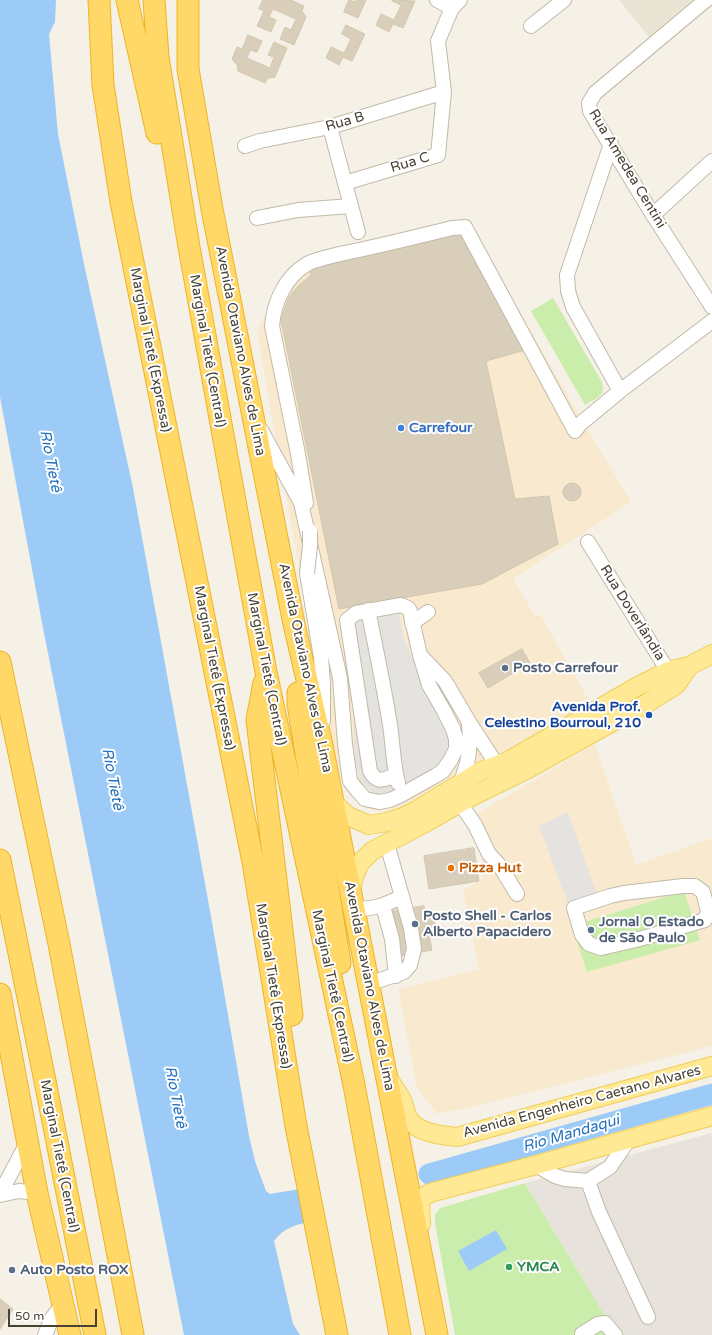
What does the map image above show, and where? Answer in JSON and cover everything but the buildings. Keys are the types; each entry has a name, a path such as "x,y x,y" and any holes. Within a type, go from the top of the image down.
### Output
{"highway":[{"name":"Marginal Tietê (Expressa)","path":"99,0 103,85 121,202 253,862 296,1126 337,1335"},
{"path":"127,0 168,178 189,247"},
{"name":"Marginal Tietê (Central)","path":"154,0 158,57 189,247 266,672 354,1085 400,1335"},
{"path":"178,0 188,69"},
{"name":"Avenida Otaviano Alves de Lima","path":"188,0 188,69 212,209 294,624 322,745 400,1147 419,1236 437,1335"},
{"path":"294,624 298,704 338,944 354,1085"},
{"path":"0,662 59,944 133,1335"},
{"path":"266,672 257,720 302,1101 296,1126"},
{"name":"Marginal Tietê (Central)","path":"0,860 44,1076 94,1335"},
{"path":"0,994 37,1193 70,1335"},
{"path":"89,1314 102,1335"}],"main road":[{"path":"468,787 503,782 528,769 689,666 712,654"},
{"path":"352,900 355,874 360,863 380,847 468,787 497,765 508,761 625,694 672,678"},
{"path":"497,765 528,769"},
{"path":"333,802 348,816 369,825 387,822 403,817 494,776 503,782"},
{"path":"369,825 365,841 367,845 380,847"},
{"name":"Avenida Engenheiro Caetano Alvares","path":"387,1076 401,1099 407,1116 413,1124 420,1129 440,1135 457,1137 712,1066"},
{"path":"419,1236 422,1222 420,1200 433,1192 712,1116"}],"street":[{"path":"437,0 456,4 438,41 444,92"},
{"name":"Rua Amedea Centini","path":"706,0 595,93 589,104 590,111 653,215 712,307"},
{"path":"531,26 559,4"},
{"name":"Rua B","path":"245,146 260,141 330,127 444,92"},
{"name":"Rua C","path":"345,183 438,155 444,92"},
{"path":"330,127 358,232"},
{"path":"611,144 566,276 568,291 573,307 620,391"},
{"path":"653,215 712,162"},
{"path":"257,218 298,210 351,206"},
{"path":"322,745 323,683 316,624 307,573 310,532 298,454 272,326 274,311 279,295 298,270 308,264 334,256 452,228 465,227 574,431 580,424 620,391 712,321"},
{"path":"252,416 301,503 340,678 345,744 350,781 365,799 379,802 390,800 406,793 442,770 451,759 456,749 456,739 453,729 429,685 410,612 408,608 401,605 356,613 347,620 370,771 374,778 378,780 396,776"},
{"name":"Rua Doverlândia","path":"588,542 672,678"},
{"path":"368,610 390,727 396,776 406,793"},
{"path":"412,623 428,612"},
{"path":"420,655 445,681 497,765"},
{"path":"469,722 470,750 466,770 475,825 489,854 500,866 517,894"},
{"path":"399,748 406,793"},
{"path":"368,984 396,976 404,972 410,965 414,949 411,928 401,897 380,847"},
{"path":"695,886 703,892 708,911 705,920 698,923 601,948 589,944 582,934 574,908 624,893 695,886"},
{"path":"352,900 366,909 383,906 401,897"},
{"path":"383,906 392,939 396,976"},
{"path":"536,1165 555,1176 565,1179 588,1181 610,1166 629,1139"},
{"path":"0,1195 28,1141"},
{"path":"588,1181 599,1212 648,1316"},
{"path":"0,1195 19,1191 37,1193"},
{"path":"44,1335 52,1318 63,1304"},
{"path":"582,1335 598,1324 606,1324 615,1335"}],"shaded area":[{"path":"619,0 699,0 657,47"},
{"path":"467,219 573,405 631,502 513,579 535,616 540,614 591,704 511,747 414,803 392,810 371,810 362,806 351,797 340,770 331,734 321,691 257,333 272,298 293,267 307,256"},
{"path":"397,604 404,639 448,737 448,746 444,757 435,767 392,793 383,795 374,794 366,788 360,780 356,765 354,746 353,685 341,618"},
{"name":"Jornal O Estado de São Paulo","path":"595,744 636,865 712,838 712,1046 467,1108 437,1114 417,1087 398,989 479,969 463,891 484,878 482,853 468,819"},
{"path":"568,812 600,903 571,912 539,826"},
{"path":"712,1133 712,1335 625,1335 602,1311 525,1183"}],"green space":[{"path":"553,298 602,382 603,391 601,394 596,399 585,405 531,311"},
{"path":"684,891 700,940 587,972 572,926"},
{"name":"YMCA","path":"525,1183 602,1311 625,1335 455,1335 435,1223 435,1214 440,1208"}],"water":[{"name":"Rio Tietê","path":"0,0 56,0 55,22 49,34 58,134 84,264 133,488 210,911 249,1136 255,1161 266,1191 270,1194 300,1189 308,1222 289,1228 281,1233 274,1241 293,1324 300,1335 184,1335 43,628 0,397"},
{"path":"496,1230 507,1249 469,1271 458,1251"}],"waterway":[{"name":"Rio Mandaqui","path":"429,1174 712,1094"}],"place":[{"name":"Carrefour","path":"401,428"},
{"name":"Posto Carrefour","path":"505,668"},
{"name":"Avenida Prof. Celestino Bourroul, 210","path":"649,715"},
{"name":"Pizza Hut","path":"451,868"},
{"name":"Posto Shell - Carlos Alberto Papacidero","path":"415,924"},
{"name":"Jornal O Estado de São Paulo","path":"591,930"},
{"name":"YMCA","path":"509,1267"},
{"name":"Auto Posto ROX","path":"12,1270"}]}
